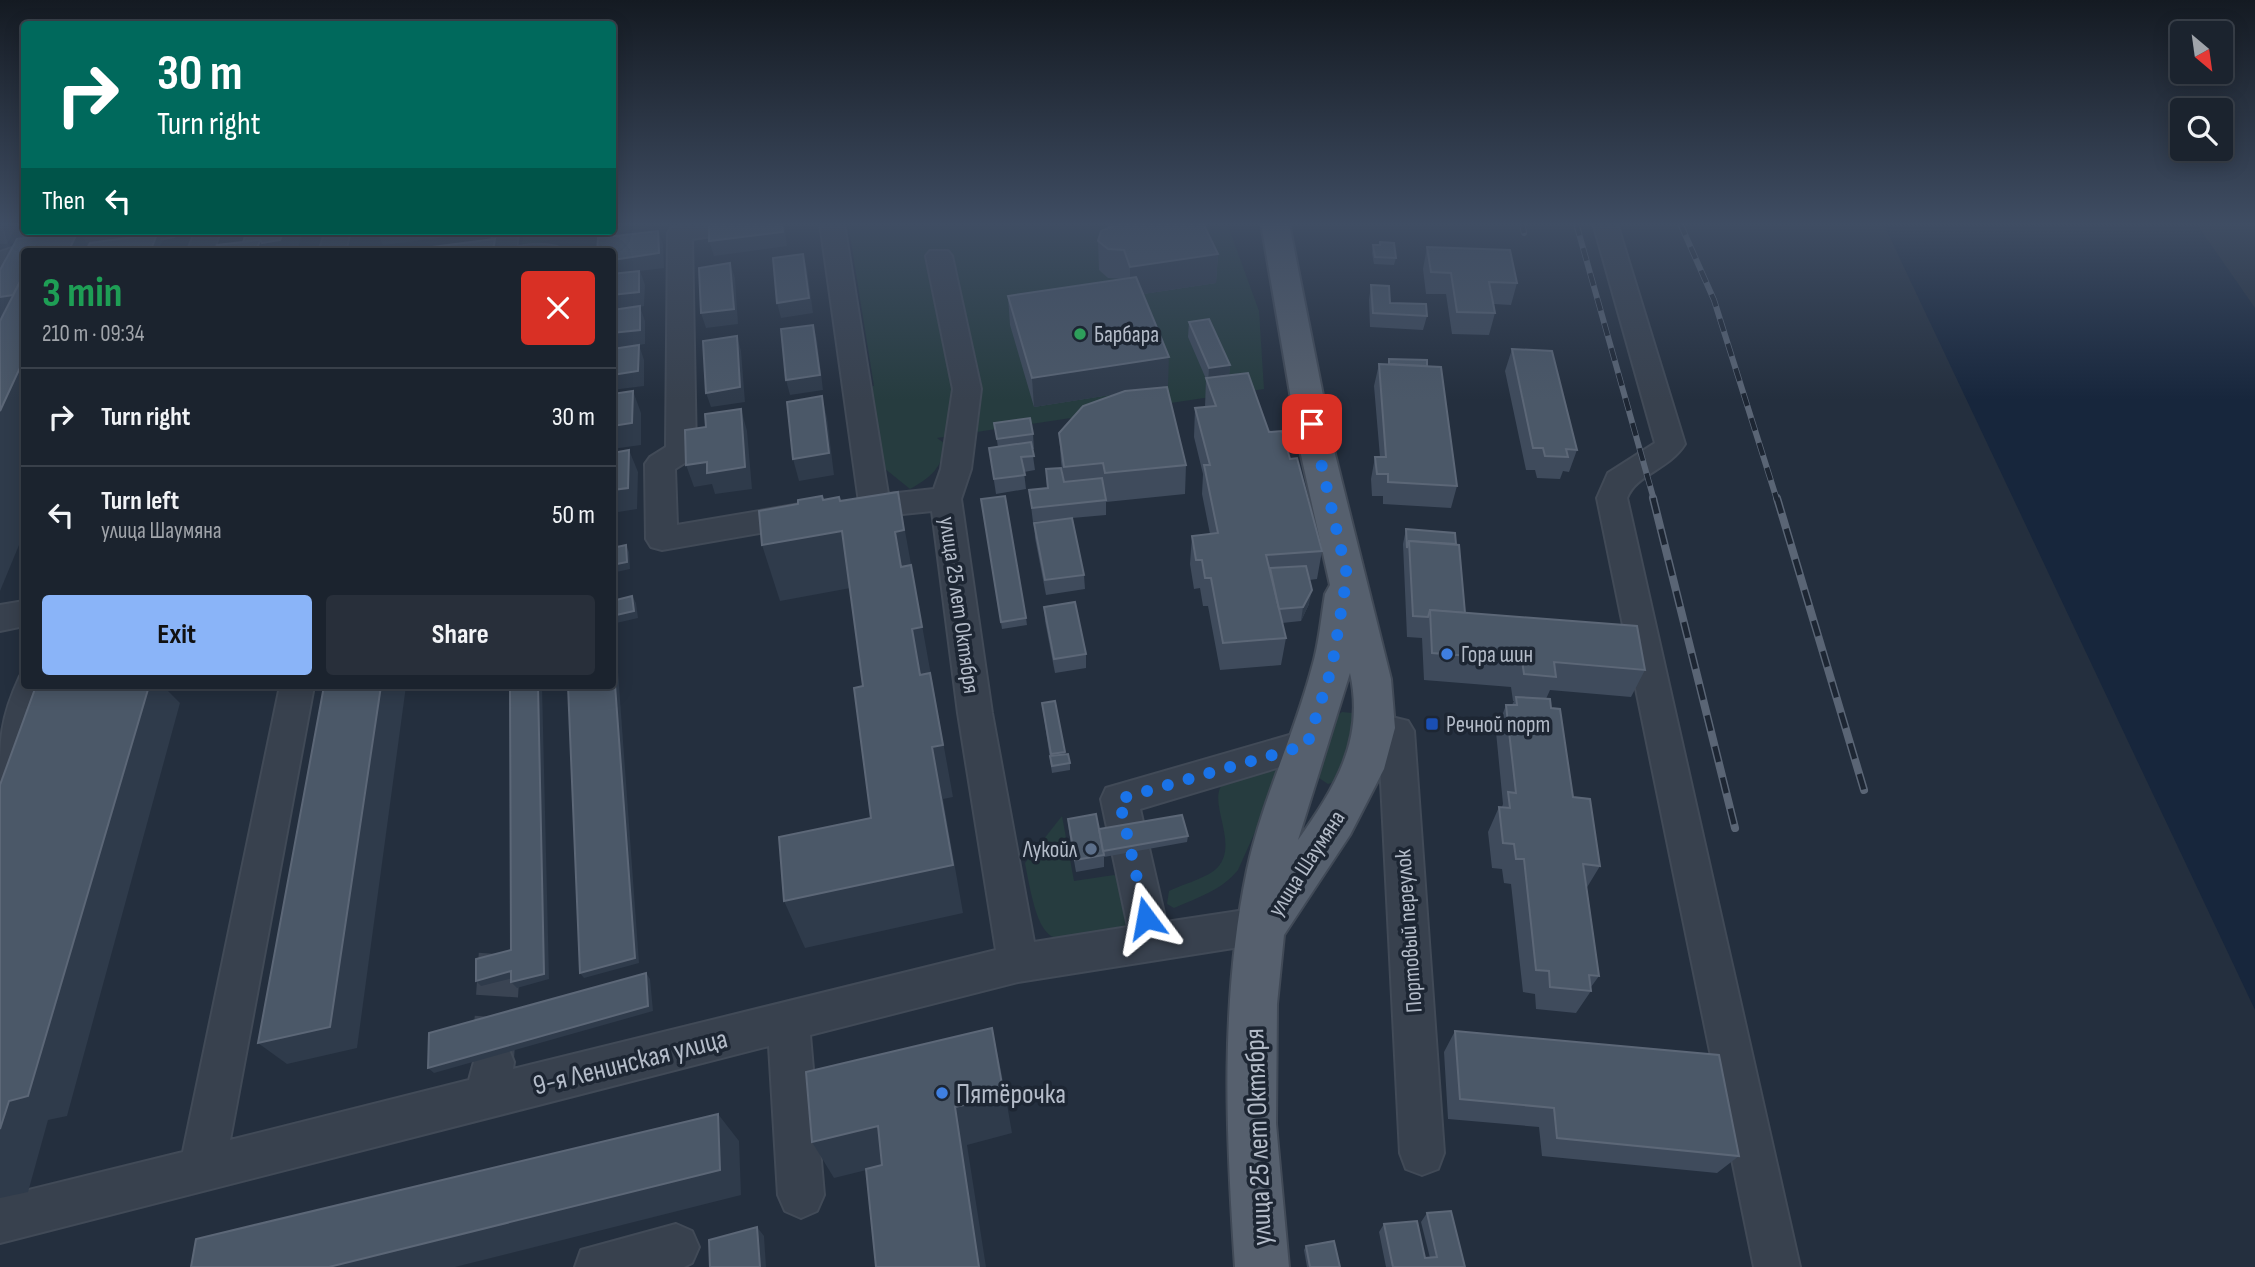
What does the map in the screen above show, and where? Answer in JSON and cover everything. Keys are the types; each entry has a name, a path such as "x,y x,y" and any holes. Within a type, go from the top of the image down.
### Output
{"main road":[{"name":"улица Шаумяна","path":"1265,925 1335,822 1363,769 1375,728 1371,679 1316,446 1286,282"},
{"name":"улица Шаумяна","path":"1265,925 1269,872 1281,818 1332,667 1347,575"},
{"path":"1313,728 1340,704 1361,710 1375,728"},
{"name":"улица 25 лет Октября","path":"1262,1267 1251,1124 1253,1004 1265,925"}],"street":[{"name":"улица 25 лет Октября","path":"680,282 681,452 660,464 662,539 852,506 946,499 975,713 1018,963"},
{"path":"837,282 852,506"},
{"path":"945,282 967,389 956,469 946,499"},
{"path":"1622,282 1670,444 1661,456 1619,480 1612,498 1777,1267"},
{"path":"0,618 21,614"},
{"path":"0,769 31,689"},
{"path":"202,1168 296,689"},
{"path":"1151,941 1119,799 1313,728"},
{"name":"Портовый переулок","path":"1375,728 1396,731 1422,1153"},
{"name":"9-я Ленинская улица","path":"0,1220 202,1168 491,1079 788,1021 1018,963 1265,925"},
{"path":"788,1021 801,1195"},
{"path":"598,1267 676,1247"}],"green space":[{"path":"857,282 1249,282 1259,311 1264,389 937,438 944,443 939,465 924,481 910,489 884,468 866,387 874,386"},
{"path":"1342,712 1352,713 1358,719 1355,742 1334,782 1328,784 1319,778 1320,753 1327,733"},
{"path":"1271,767 1281,774 1238,870 1217,888 1200,897 1174,908 1167,904 1169,891 1208,874 1218,867 1224,856 1224,832 1218,796 1221,787 1228,780 1243,774"},
{"path":"1062,816 1074,881 1114,875 1119,878 1135,925 1067,940 1054,938 1045,930 1037,916 1025,863"}],"water":[{"path":"1911,282 2237,282 2255,308 2255,1010"}],"building":[{"path":"0,282 20,282 13,295 0,297"},
{"path":"21,282 21,366 0,411 0,321"},
{"path":"616,282 639,282 639,292 616,295"},
{"path":"700,282 732,282 734,309 701,313"},
{"path":"775,282 807,282 809,298 777,303"},
{"path":"1101,282 1138,282 1169,357 1032,378 1008,296"},
{"path":"1452,282 1489,282 1495,313 1457,312"},
{"path":"1371,285 1389,286 1390,303 1426,304 1427,316 1373,313"},
{"path":"640,306 640,330 616,333 616,309"},
{"path":"1209,319 1230,365 1209,368 1189,322"},
{"path":"813,325 820,375 786,380 781,329"},
{"path":"737,336 740,387 706,393 703,341"},
{"path":"639,345 638,371 616,374 616,348"},
{"path":"1512,349 1552,351 1577,450 1566,449 1568,457 1545,456 1543,448 1533,448"},
{"path":"1389,359 1427,360 1427,366 1389,364"},
{"path":"1379,364 1441,367 1457,486 1388,482 1388,474 1377,474 1375,457 1386,457"},
{"path":"1248,373 1269,432 1282,431 1290,459 1297,458 1322,551 1266,555 1286,638 1223,643 1211,578 1205,578 1202,560 1196,560 1192,536 1218,533 1204,465 1210,465 1195,408 1216,406 1206,378"},
{"path":"1167,387 1186,465 1105,473 1103,463 1064,467 1059,433 1083,406 1125,391"},
{"path":"633,391 632,423 616,425 616,393"},
{"path":"822,396 829,453 793,459 787,402"},
{"path":"741,409 745,467 707,473 707,462 686,465 685,430 706,427 705,414"},
{"path":"1030,418 1033,434 997,439 994,423"},
{"path":"1031,442 1034,456 1021,457 1025,475 994,479 989,448"},
{"path":"629,450 628,488 616,490 616,452"},
{"path":"1061,468 1064,482 1102,478 1106,500 1032,508 1029,490 1048,488 1046,469"},
{"path":"898,492 904,530 895,532 901,567 911,565 922,627 912,629 920,675 930,673 943,745 932,747 953,865 784,901 779,837 871,818 854,688 863,686 842,531 762,545 759,511 798,504 798,500 822,496 823,500 839,497 840,501"},
{"path":"1005,496 1026,618 1001,622 981,499"},
{"path":"1072,518 1084,575 1045,580 1034,523"},
{"path":"1406,529 1455,533 1456,544 1409,541 1407,548"},
{"path":"1409,541 1459,545 1465,613 1430,610 1428,617 1413,616"},
{"path":"626,545 627,562 616,564 616,547"},
{"path":"1306,566 1312,590 1303,607 1279,609 1270,568"},
{"path":"632,596 634,611 616,615 616,600"},
{"path":"1075,602 1086,654 1054,659 1044,607"},
{"path":"1430,610 1637,626 1645,670 1554,662 1556,677 1524,674 1522,660 1432,653"},
{"path":"35,689 148,689 28,1096 9,1101 0,1129 0,785"},
{"path":"323,689 381,689 330,1027 258,1043"},
{"path":"510,689 538,689 544,974 511,982 511,971 476,981 476,959 511,950"},
{"path":"568,689 615,689 635,958 580,973"},
{"path":"1516,697 1550,699 1551,708 1560,709 1573,797 1590,799 1600,866 1583,864 1599,976 1589,975 1591,991 1550,987 1549,971 1536,970 1524,859 1516,859 1514,844 1503,843 1499,807 1510,808 1508,792 1516,793 1506,705 1517,705"},
{"path":"1055,701 1065,752 1051,754 1042,703"},
{"path":"1068,754 1070,763 1052,766 1050,756"},
{"path":"1096,814 1104,855 1075,860 1068,819"},
{"path":"1182,815 1188,836 1103,851 1099,829"},
{"path":"646,973 648,1006 428,1068 429,1033"},
{"path":"992,1028 1004,1096 955,1107 979,1267 876,1267 866,1169 882,1165 878,1126 812,1142 806,1072"},
{"path":"1455,1031 1719,1055 1739,1156 1557,1138 1554,1108 1460,1099"},
{"path":"718,1114 720,1170 329,1267 191,1267 196,1239"},
{"path":"1451,1211 1465,1267 1393,1267 1384,1224 1417,1221 1425,1258 1437,1257 1427,1213"},
{"path":"757,1227 760,1267 710,1267 709,1240"},
{"path":"1334,1241 1340,1267 1310,1267 1306,1246"}],"tunnel":[{"path":"493,1059 500,950"}],"railway":[{"path":"1593,282 1654,500"},
{"path":"1706,282 1777,500"},
{"path":"1653,498 1735,828"},
{"path":"1777,498 1864,790"}],"place":[{"name":"Барбара","path":"1080,334"},
{"name":"Гора шин","path":"1447,654"},
{"name":"Речной порт","path":"1432,724"},
{"name":"Лукойл","path":"1091,849"},
{"name":"Пятёрочка","path":"942,1093"}],"route":[{"path":"1146,918 1119,799 1307,745 1320,710 1339,633 1347,575 1312,424"}]}
